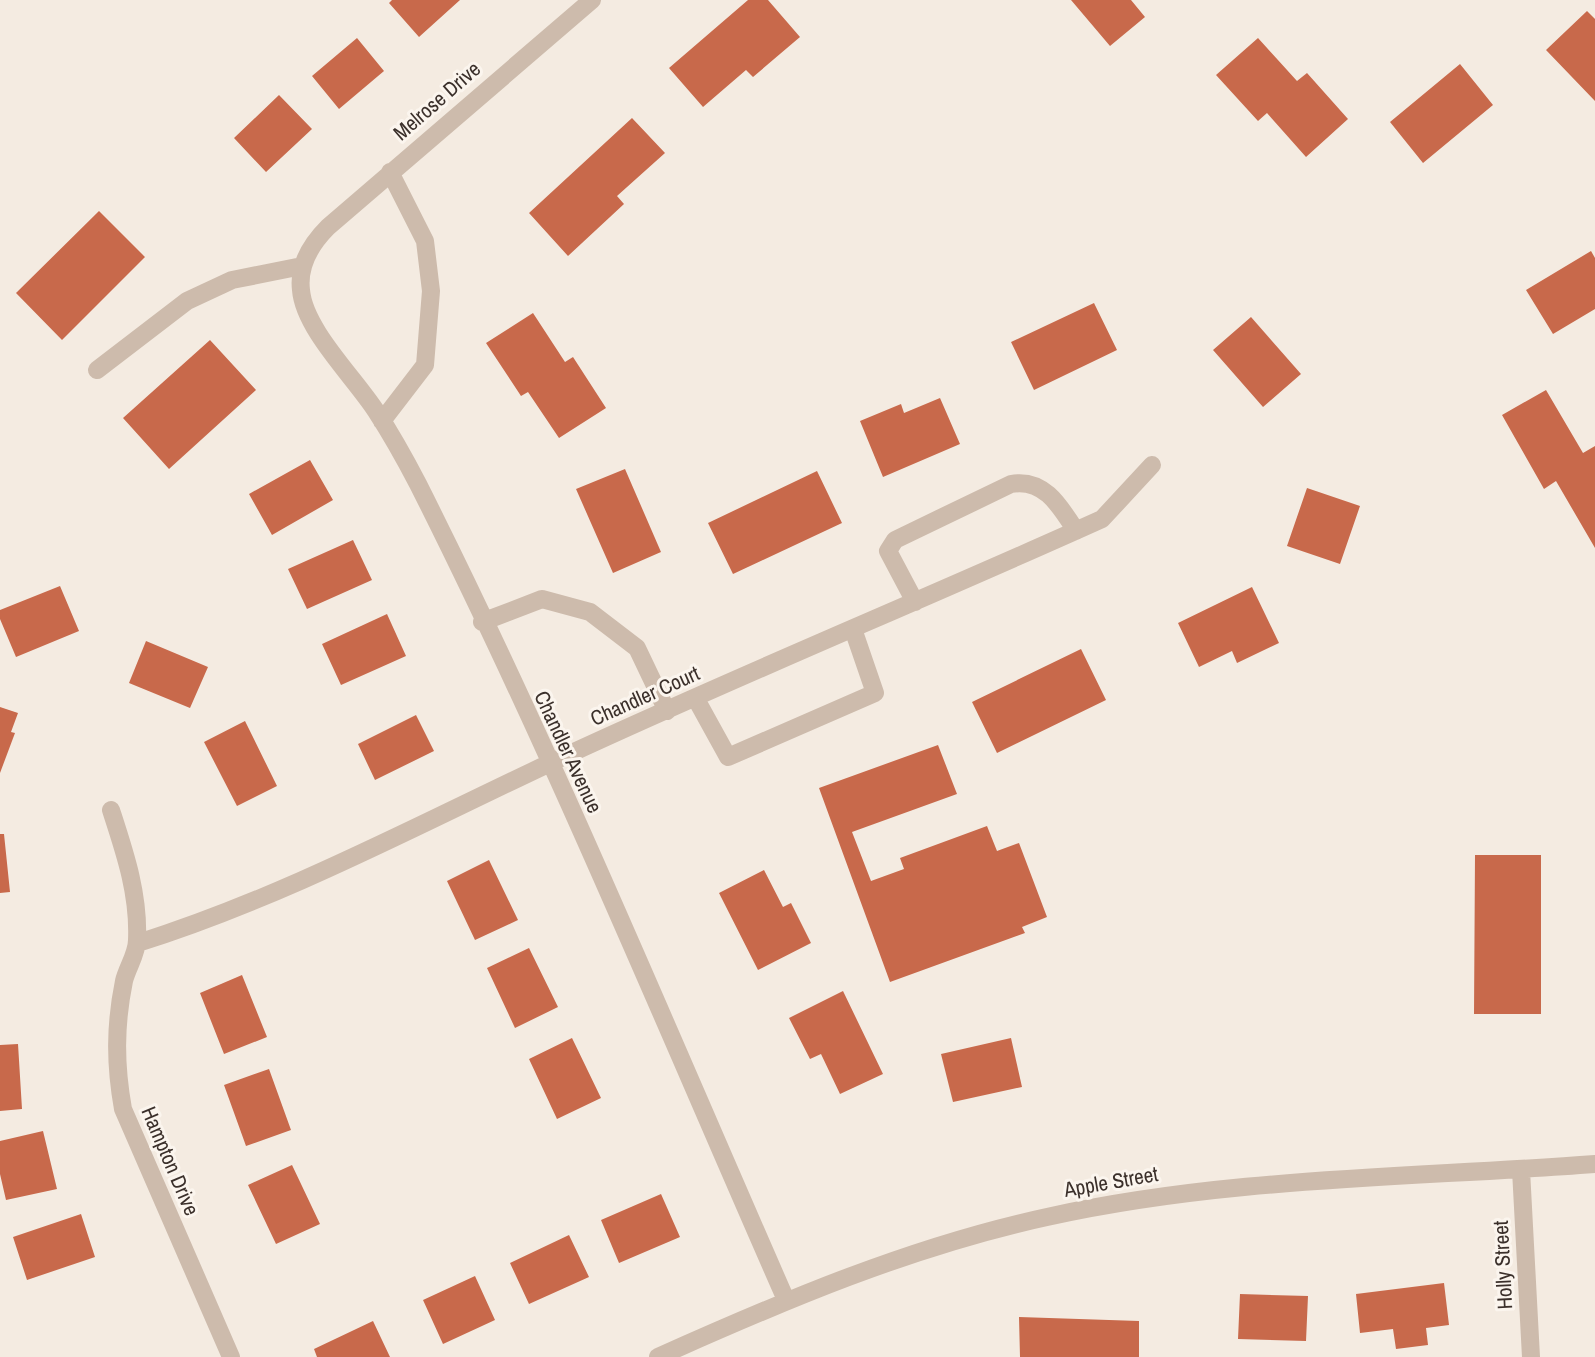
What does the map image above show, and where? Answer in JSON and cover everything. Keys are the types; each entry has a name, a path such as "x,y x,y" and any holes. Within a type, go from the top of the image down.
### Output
{"street":[{"name":"Melrose Drive","path":"315,240 592,0"},
{"path":"382,421 425,365 430,291 425,241 390,173"},
{"name":"Chandler Avenue","path":"315,240 302,266 300,290 306,313 382,421 417,482 549,764 786,1300"},
{"path":"97,370 187,301 232,280 302,266"},
{"name":"Chandler Court","path":"138,943 210,920 438,818 549,764 1102,519 1152,465"},
{"path":"915,602 888,551 895,540 1011,484 1024,482 1039,485 1061,508 1076,531"},
{"path":"482,622 542,599 590,612 636,648 667,711"},
{"path":"696,699 728,757 875,693 853,629"},
{"name":"Hampton Drive","path":"111,810 131,870 138,943 125,977 117,1021 116,1065 123,1109 229,1356"},
{"name":"Apple Street","path":"658,1357 786,1300 1009,1225 1141,1200 1286,1182 1595,1164"},
{"name":"Holly Street","path":"1521,1170 1531,1357"}],"building":[{"path":"392,0 460,0 419,37 389,3"},
{"path":"748,0 768,0 800,37 753,77 746,70 703,107 669,68"},
{"path":"1071,0 1131,0 1145,17 1110,46"},
{"path":"1587,11 1595,19 1595,101 1546,50"},
{"path":"357,38 384,71 339,109 312,76"},
{"path":"1258,38 1297,81 1307,73 1348,119 1306,157 1267,113 1258,121 1216,75"},
{"path":"1460,64 1493,105 1423,163 1390,122"},
{"path":"279,95 312,129 266,172 234,138"},
{"path":"632,118 665,153 617,196 624,204 568,256 529,213"},
{"path":"99,211 145,257 62,340 16,293"},
{"path":"1591,251 1595,258 1595,309 1553,334 1526,290"},
{"path":"1094,303 1117,350 1034,390 1011,342"},
{"path":"533,313 565,362 573,357 606,408 559,438 528,392 521,396 486,343"},
{"path":"1251,317 1301,374 1263,407 1213,350"},
{"path":"210,340 256,390 169,469 123,418"},
{"path":"1546,390 1583,453 1595,446 1595,548 1556,481 1544,489 1502,415"},
{"path":"940,398 960,444 883,477 860,421 901,404 904,413"},
{"path":"310,460 333,500 272,535 249,494"},
{"path":"625,469 661,552 613,573 576,489"},
{"path":"817,471 842,523 733,574 708,523"},
{"path":"1307,488 1360,506 1340,564 1287,546"},
{"path":"353,540 372,580 307,609 288,569"},
{"path":"60,586 79,631 16,657 0,619 0,610"},
{"path":"1252,587 1279,643 1237,663 1232,651 1199,667 1178,623"},
{"path":"387,614 406,656 341,685 322,644"},
{"path":"146,641 208,667 190,708 129,683"},
{"path":"1081,649 1106,700 997,753 972,702"},
{"path":"0,707 18,713 11,732 15,733 0,773"},
{"path":"416,715 434,751 375,780 358,744"},
{"path":"245,721 277,786 237,806 204,742"},
{"path":"938,745 957,794 852,832 871,881 904,869 900,858 987,826 997,851 1019,843 1047,917 1022,927 1025,933 890,982 819,788"},
{"path":"0,834 4,834 10,892 0,893"},
{"path":"1475,855 1541,855 1541,1014 1474,1014"},
{"path":"489,860 518,920 475,940 447,881"},
{"path":"764,870 783,907 791,903 811,943 758,970 719,893"},
{"path":"529,948 558,1007 515,1028 487,968"},
{"path":"242,975 267,1037 224,1054 200,993"},
{"path":"843,991 883,1074 840,1094 821,1054 810,1059 789,1018"},
{"path":"572,1038 601,1098 557,1119 529,1059"},
{"path":"1011,1038 1022,1087 953,1102 941,1054"},
{"path":"18,1044 22,1109 0,1111 0,1045"},
{"path":"269,1069 291,1130 246,1146 224,1085"},
{"path":"43,1131 57,1189 6,1200 0,1174 0,1141"},
{"path":"292,1165 320,1224 276,1244 248,1185"},
{"path":"661,1194 680,1237 619,1263 601,1220"},
{"path":"81,1214 95,1257 27,1280 13,1237"},
{"path":"569,1235 589,1277 529,1304 510,1263"},
{"path":"475,1276 495,1320 443,1344 423,1300"},
{"path":"1444,1283 1449,1325 1426,1328 1428,1345 1396,1349 1393,1329 1360,1333 1356,1294"},
{"path":"1240,1294 1308,1296 1306,1341 1238,1339"},
{"path":"1019,1317 1139,1321 1139,1357 1020,1357"},
{"path":"373,1321 390,1357 317,1357 314,1349"}]}
